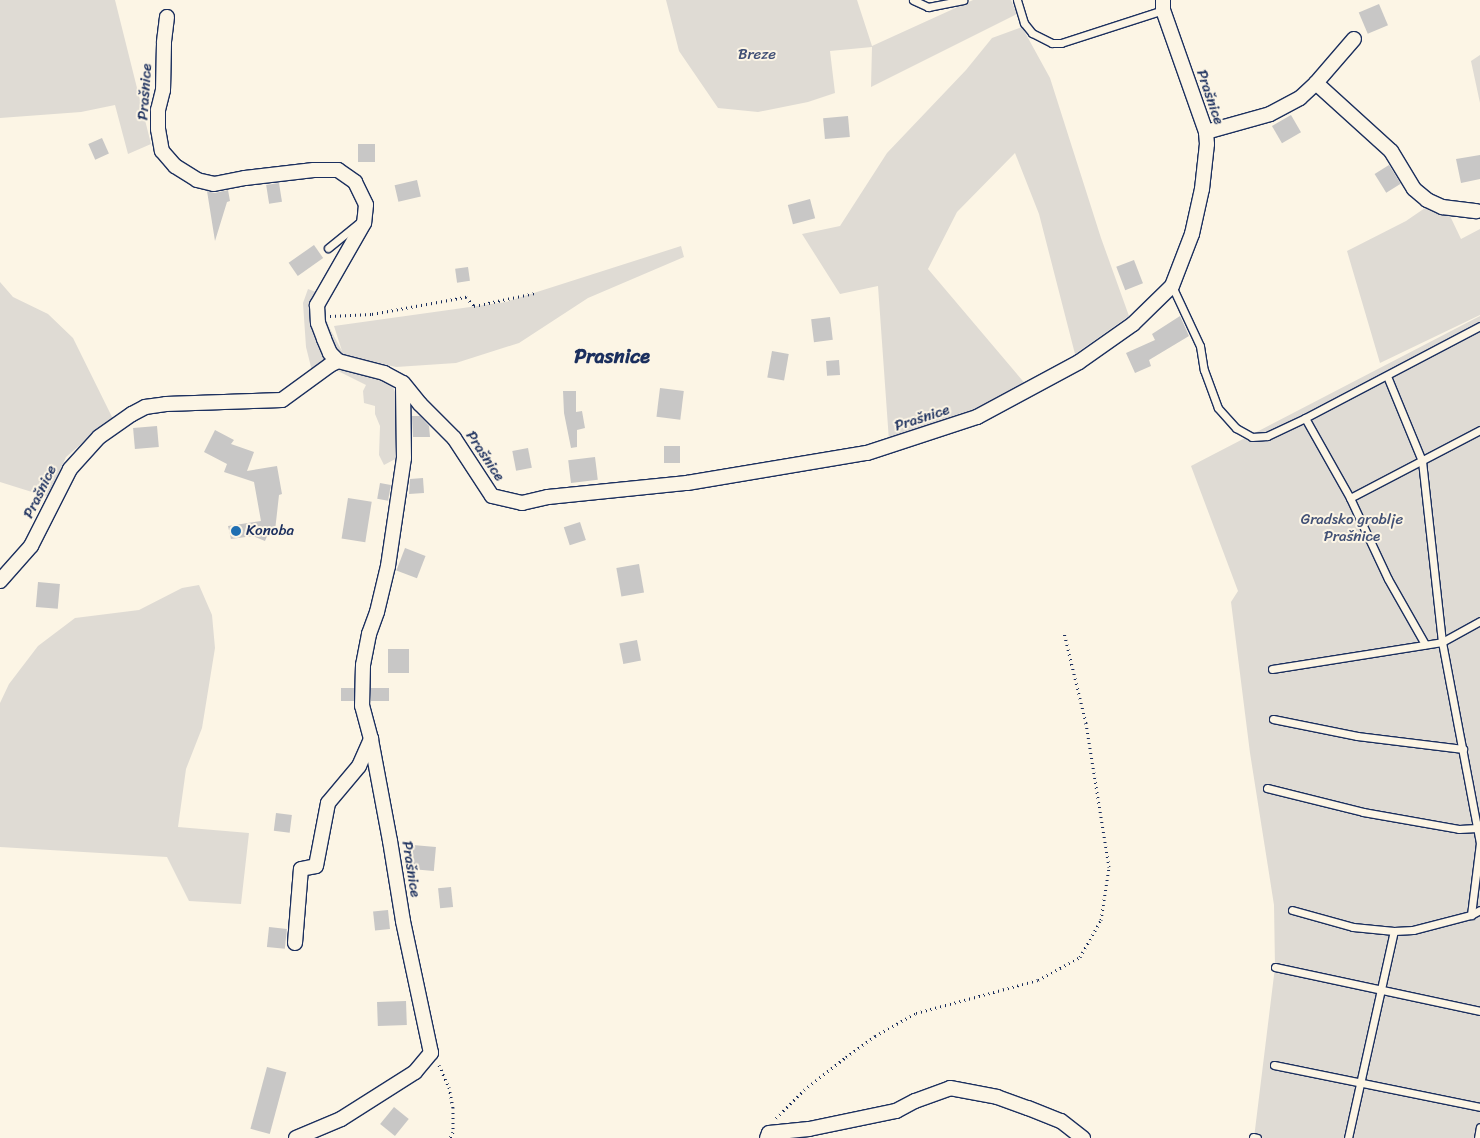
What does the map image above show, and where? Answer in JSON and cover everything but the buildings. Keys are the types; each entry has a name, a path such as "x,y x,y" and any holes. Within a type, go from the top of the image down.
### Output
{"street":[{"name":"Prašnice","path":"0,581 31,546 70,469 99,437 132,414 145,406 166,404 282,400 338,361 384,373 403,383 454,438 492,496 522,503 548,497 687,482 737,473 788,467 867,452 944,430 977,417 1079,362 1133,324 1172,286 1192,234 1207,155 1206,132 1163,5"},
{"name":"Prašnice","path":"167,17 164,43 163,90 158,110 158,130 162,150 175,166 197,180 214,184 245,178 314,170 338,170 355,182 366,205 365,218"},
{"path":"1206,132 1270,114 1300,98 1316,83 1354,39"},
{"path":"1316,83 1391,151 1414,188 1427,200 1442,207 1477,212"},
{"path":"338,361 330,353 318,323 318,305 356,241 365,218"},
{"name":"Prašnice","path":"403,383 405,398 404,458 388,566 377,612 369,634 363,665 362,706 371,739 390,841 402,921 431,1053"},
{"path":"295,943 301,870 316,866 328,803 359,766 371,739"},
{"path":"296,1138 341,1119 415,1072 431,1053"},
{"path":"768,1135 869,1118 896,1111 915,1100 950,1088 996,1097 1028,1108 1061,1121 1083,1138"}],"lane":[{"path":"913,0 928,8 963,0"},
{"path":"1017,0 1024,23 1032,32 1052,43 1061,42 1163,5"},
{"path":"328,248 365,218"},
{"path":"1172,286 1200,346 1210,391 1218,408 1243,433 1260,437 1305,418 1480,326"},
{"path":"1387,376 1422,461 1442,642 1480,843 1471,914"},
{"path":"1305,418 1350,498 1388,579 1425,644"},
{"path":"1350,498 1480,430"},
{"path":"1272,669 1442,642 1480,621"},
{"path":"1273,720 1357,736 1463,749"},
{"path":"1267,788 1364,812 1459,829 1477,828"},
{"path":"1292,910 1353,927 1394,931 1413,930 1480,910"},
{"path":"1348,1138 1394,931"},
{"path":"1274,966 1480,1011"},
{"path":"1274,1065 1480,1107"},
{"path":"1478,1138 1480,1127"}],"path":[{"path":"318,316 364,315 466,298 474,306 534,293"},
{"path":"768,1135 779,1113 804,1090 875,1036 916,1013 1038,980 1080,958 1101,920 1109,867 1086,723 1064,633"},
{"path":"431,1053 441,1067 449,1087 454,1119 454,1132 450,1138"}],"green space":[{"path":"0,0 115,0 151,144 128,154 115,105 81,112 0,118"},
{"name":"Breze","path":"666,0 857,0 872,46 973,0 1011,0 1017,14 871,87 872,47 830,51 835,93 808,102 758,112 718,108 679,51"},
{"path":"1022,27 1050,78 1101,238 1129,316 1075,354 1039,214 1015,153 957,212 928,269 1027,386 974,414 889,441 878,286 840,294 802,234 840,226 887,153 966,70 992,38"},
{"path":"1480,55 1480,103 1471,61"},
{"path":"1441,197 1461,239 1480,229 1480,315 1380,363 1347,251 1406,221"},
{"path":"681,246 684,257 588,298 519,343 456,363 396,367 345,355 312,371 306,347 303,303 308,289 329,297 322,307 329,327 342,351 334,326 506,302"},
{"path":"0,282 13,297 48,314 73,338 115,423 88,438 66,457 48,497 0,482"},
{"name":"Gradsko groblje Prašnice","path":"1480,316 1480,1138 1254,1138 1275,967 1274,905 1250,753 1231,602 1238,591 1191,466"},
{"path":"336,370 388,375 402,409 399,457 384,465 379,455 380,426 375,414 375,406 364,403 363,391 366,385"},
{"path":"199,585 212,615 215,648 202,728 186,769 178,827 249,833 241,904 189,901 167,857 0,847 0,703 9,684 38,646 75,618 139,610 182,588"}],"place":[{"name":"Konoba","path":"236,531"}],"district":[{"name":"Prasnice","path":"612,356"}]}
